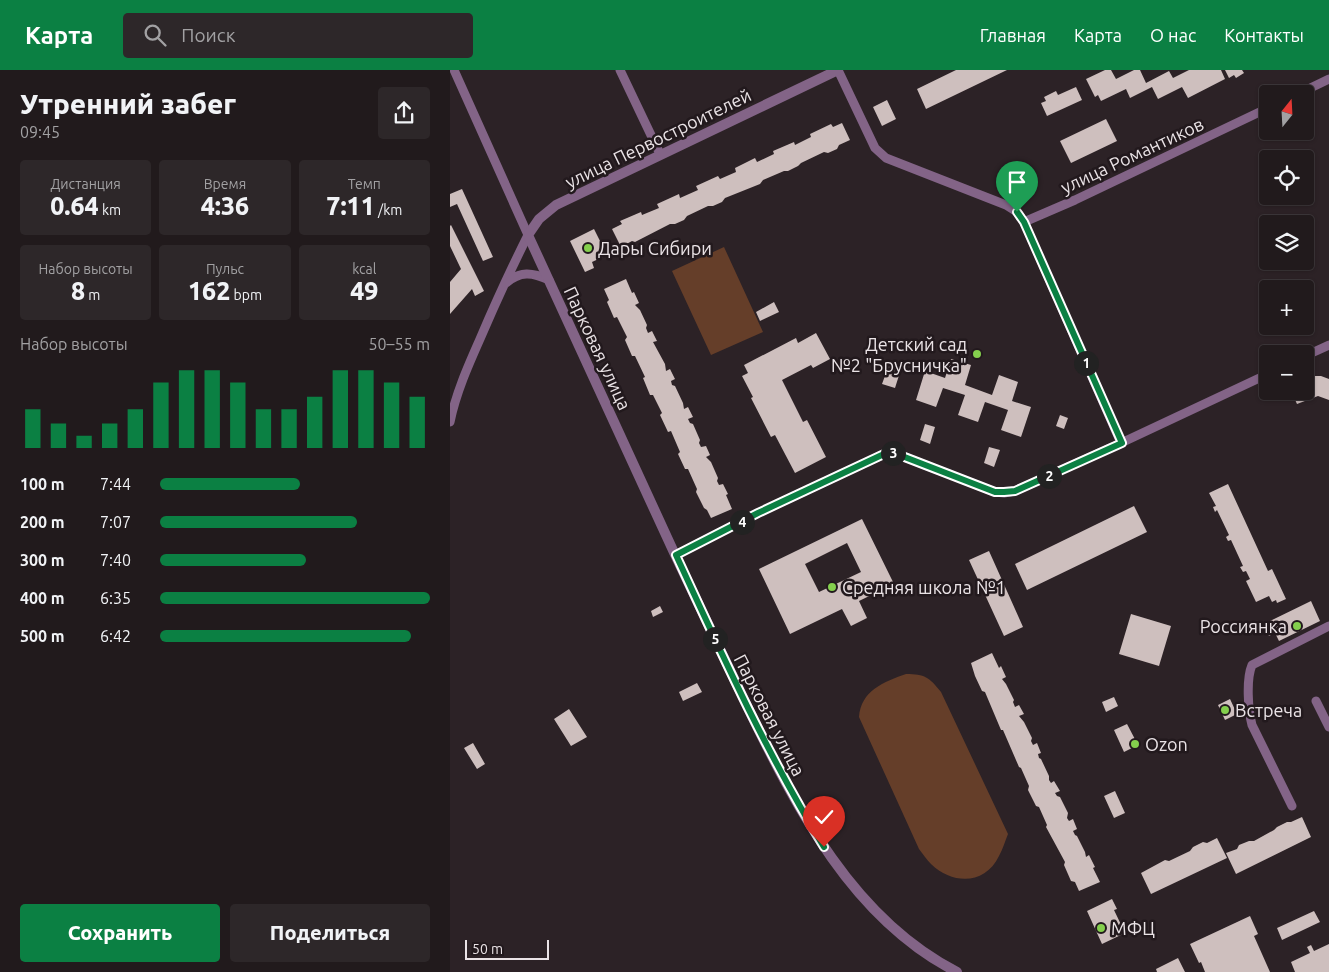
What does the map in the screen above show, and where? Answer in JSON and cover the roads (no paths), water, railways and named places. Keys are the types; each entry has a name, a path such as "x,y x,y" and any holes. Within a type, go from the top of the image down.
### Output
{"street":[{"path":"450,422 462,382 503,286 528,235 454,70"},
{"path":"620,70 660,154"},
{"path":"838,70 875,148 886,158 1006,205 1017,212 1024,222 1122,443"},
{"name":"улица Первостроителей","path":"528,235 539,219 556,205 838,70"},
{"path":"1314,86 1329,79"},
{"name":"улица Романтиков","path":"1024,222 1075,200 1259,112"},
{"name":"Парковая улица","path":"528,235 764,742 794,798 824,847 847,879 870,906 887,923 927,954 957,972"},
{"path":"503,286 521,274 531,273 549,280"},
{"path":"1314,352 1329,345"},
{"path":"676,555 758,513 884,454 893,453 902,456 995,492 1015,491 1259,378"},
{"path":"1292,806 1252,724 1250,717 1249,673 1252,665 1329,626"},
{"path":"1316,700 1329,727"}],"place":[{"name":"Дары Сибири","path":"588,248"},
{"name":"Детский сад №2 \"Брусничка\"","path":"977,354"},
{"name":"Средняя школа №1","path":"832,587"},
{"name":"Россиянка","path":"1297,626"},
{"name":"Встреча","path":"1225,710"},
{"name":"Ozon","path":"1135,744"},
{"name":"МФЦ","path":"1101,928"}]}
